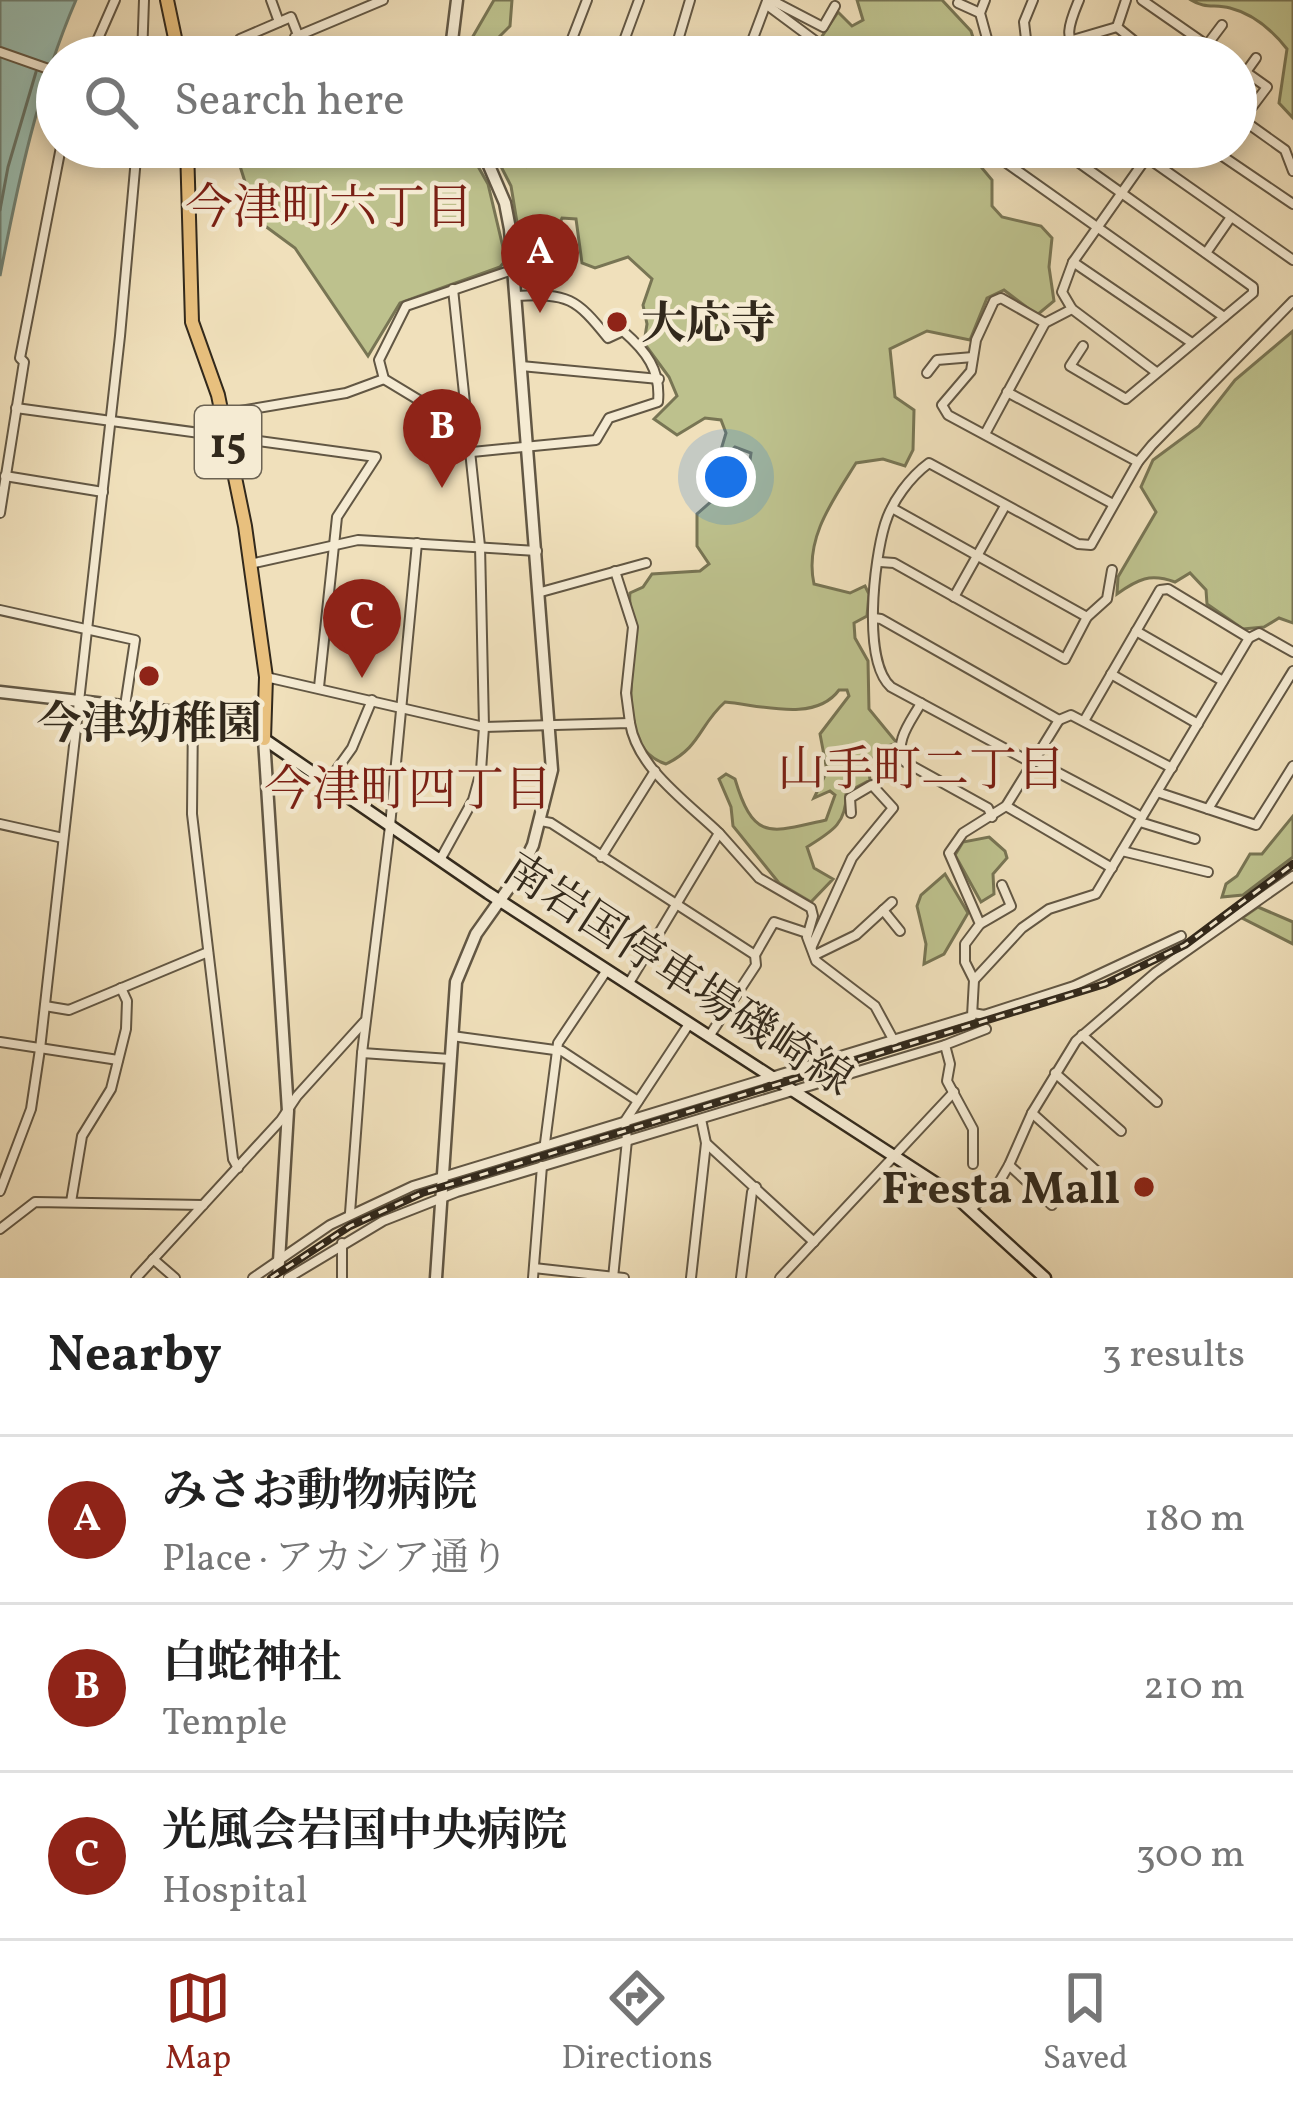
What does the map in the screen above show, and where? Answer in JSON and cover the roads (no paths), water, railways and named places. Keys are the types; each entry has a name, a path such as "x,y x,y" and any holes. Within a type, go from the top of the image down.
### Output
{"main road":[{"path":"167,0 174,36"},
{"name":"15","path":"188,168 192,322 222,414 250,564 266,676 264,740"}],"street":[{"path":"99,36 115,0"},
{"path":"143,36 144,0"},
{"path":"271,0 279,22"},
{"path":"352,0 353,13"},
{"path":"247,36 291,17 298,35 383,0"},
{"path":"453,36 457,0"},
{"path":"573,36 587,0"},
{"path":"626,36 640,0"},
{"path":"679,36 690,0"},
{"path":"985,0 980,14 986,36"},
{"path":"1026,36 1024,22 1033,0"},
{"path":"1069,36 1079,0"},
{"path":"1117,27 1126,0"},
{"path":"1142,0 1194,36"},
{"path":"768,2 823,27 835,6"},
{"path":"754,36 768,2"},
{"path":"768,2 811,36"},
{"path":"958,3 980,14"},
{"path":"1214,36 1222,26"},
{"path":"1086,36 1117,27"},
{"path":"1117,27 1128,36"},
{"path":"0,52 36,64"},
{"path":"1257,130 1285,150 1293,172"},
{"path":"0,513 26,317 57,168"},
{"path":"0,1191 31,1108 40,1049 135,168"},
{"path":"436,1278 456,982 463,960 520,872 542,821 552,770 514,269 505,203 490,168"},
{"path":"1014,168 1224,317"},
{"path":"1083,346 1070,366 1126,399 1253,293 1253,287 1087,168"},
{"path":"1140,168 1073,262 1062,292 1072,309 1156,372"},
{"path":"1161,168 1293,260"},
{"path":"1240,168 1293,204"},
{"path":"1206,253 1231,217"},
{"path":"1073,262 1192,344"},
{"path":"514,269 401,310 379,360 384,379 432,409 471,447 596,440 609,418 658,402 660,379 638,344 623,331 608,338 586,310 555,293 516,296"},
{"path":"440,860 473,800 484,727 480,547 453,290"},
{"path":"1045,323 1001,298 994,301 983,321 968,375 942,405 948,415 1114,504"},
{"path":"1195,839 1141,819 891,687 876,668 874,618 884,526 892,508 928,463 1086,546 1096,540 1138,463 1293,302"},
{"path":"985,434 1045,323 1072,309"},
{"path":"928,373 937,360 974,357"},
{"path":"521,366 660,379"},
{"path":"222,414 327,397 384,379"},
{"path":"1007,392 1138,463"},
{"path":"16,408 376,457 337,517 320,687"},
{"path":"5,476 103,492"},
{"path":"954,597 1005,506"},
{"path":"892,508 1088,617"},
{"path":"250,564 358,539 537,551"},
{"path":"350,1214 362,1053 403,707 417,543"},
{"path":"541,592 646,562"},
{"path":"880,562 894,563 1065,659 1088,617 1106,599 1112,570"},
{"path":"615,571 633,627 626,694 636,746 759,878 811,908 807,933 813,951 874,1006 894,1041"},
{"path":"1084,722 1160,590 1168,589 1249,638"},
{"path":"0,610 135,640 125,706"},
{"path":"874,618 1059,720"},
{"path":"1136,630 1223,681"},
{"path":"974,980 1012,935 1049,909 1096,894 1249,638 1259,633 1293,652"},
{"path":"1208,809 1293,671"},
{"path":"1111,674 1198,724"},
{"path":"266,676 484,727 630,723"},
{"name":"南岩国停車場磯崎線","path":"0,692 194,714 264,740 500,901 895,1156 971,1209 1045,1278"},
{"path":"327,783 352,748 372,700"},
{"path":"921,703 900,743 899,755 988,808 992,817"},
{"path":"194,714 190,789 232,1159 238,1168"},
{"path":"980,924 949,853 963,833 1006,806 1059,720 1071,715 1172,768"},
{"path":"264,740 288,1111 278,1278"},
{"path":"1157,792 1256,825 1293,766"},
{"path":"601,857 655,771"},
{"path":"813,951 852,858 893,808 872,784 850,798 851,812"},
{"path":"1006,806 1112,868"},
{"path":"542,821 755,955"},
{"path":"0,824 63,838"},
{"path":"629,983 718,833"},
{"path":"1122,851 1208,872"},
{"path":"971,1209 998,1184 1032,1113 1082,1036 1155,973 1293,876"},
{"path":"973,1013 974,980 965,962 965,944 980,924 1011,906 1002,885"},
{"path":"813,951 856,935 892,902"},
{"path":"883,910 900,932"},
{"path":"710,1035 756,965 755,955 774,922 807,933"},
{"path":"253,1278 350,1214 445,1174 1074,986 1181,936"},
{"path":"45,1006 69,1010 208,952"},
{"path":"545,1144 556,1049 608,968"},
{"path":"71,1202 82,1136 111,1089 118,1060 128,1011 121,988"},
{"path":"136,1278 366,1021"},
{"path":"613,1278 625,1120 691,1022"},
{"path":"288,1278 383,1221 443,1197 986,1029"},
{"path":"452,1036 556,1049 638,1101"},
{"path":"1082,1036 1156,1102"},
{"path":"0,1042 118,1060"},
{"path":"945,1045 950,1064 946,1081 973,1129 973,1164"},
{"path":"362,1053 451,1059"},
{"path":"1055,1073 1121,1131"},
{"path":"780,1278 954,1092"},
{"path":"1032,1113 1111,1184"},
{"path":"691,1278 706,1142 701,1119"},
{"path":"706,1142 814,1242"},
{"path":"1010,1165 1052,1204"},
{"path":"542,1166 534,1273 624,1278"},
{"path":"741,1278 756,1187"},
{"path":"0,1229 35,1202 203,1205"},
{"path":"342,1243 342,1278"},
{"path":"153,1259 175,1278"}],"water":[{"path":"0,0 76,0 62,36 36,36 36,117 0,276"}],"railway":[{"path":"271,1278 350,1226 422,1193 1105,984 1185,945 1293,864"}],"place":[{"name":"みさお動物病院","path":"540,313"},
{"name":"大応寺","path":"617,322"},
{"name":"白蛇神社","path":"442,488"},
{"name":"今津幼稚園","path":"149,676"},
{"name":"光風会岩国中央病院","path":"362,678"},
{"name":"Fresta Mall","path":"1144,1187"}],"district":[{"name":"今津町六丁目","path":"329,206"},
{"name":"山手町二丁目","path":"921,768"},
{"name":"今津町四丁目","path":"408,788"}]}
